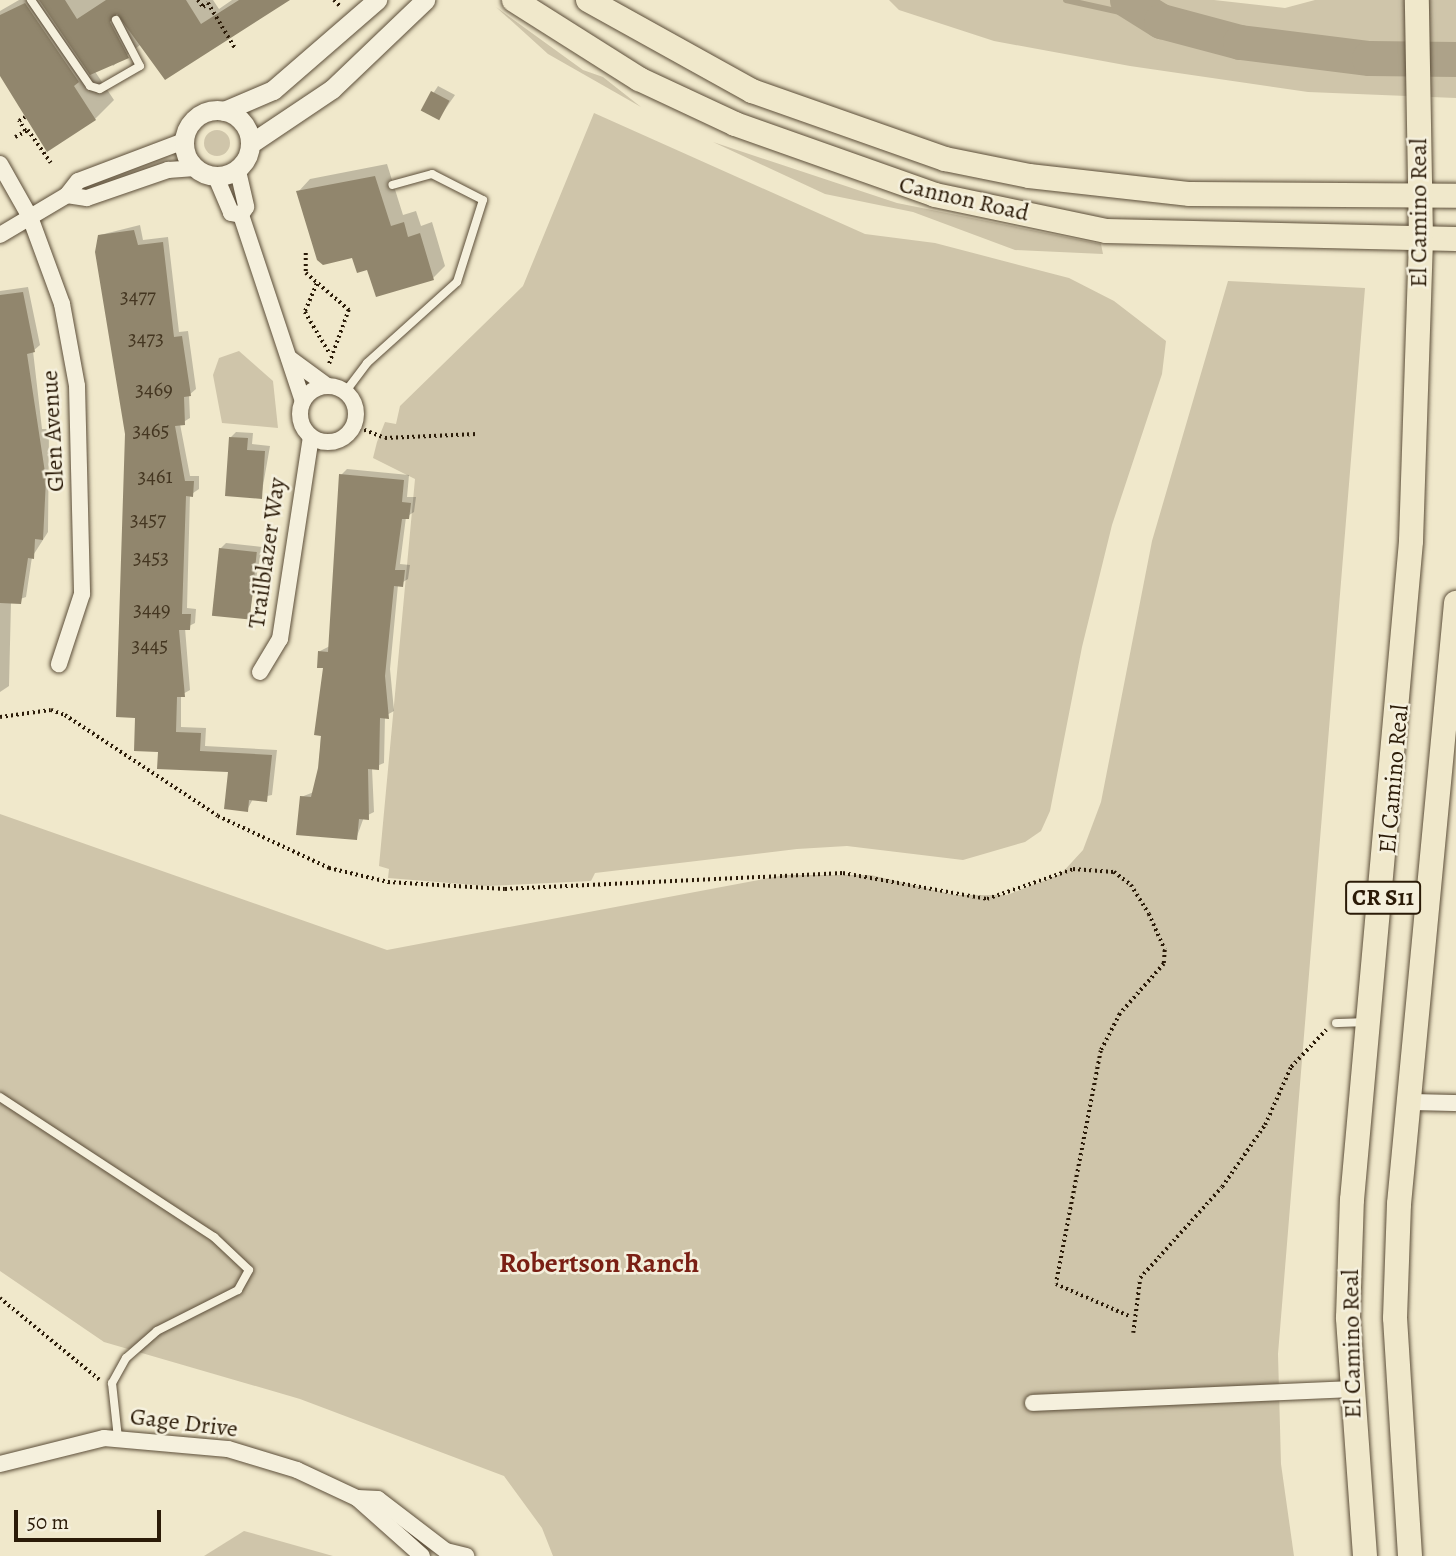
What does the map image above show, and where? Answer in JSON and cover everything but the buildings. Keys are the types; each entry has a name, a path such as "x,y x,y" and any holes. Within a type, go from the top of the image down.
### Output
{"main road":[{"name":"Cannon Road","path":"514,0 639,79 723,118 815,157 935,195 1106,231 1456,240"},
{"name":"Cannon Road","path":"589,0 751,91 945,159 1029,176 1190,194 1456,197"},
{"name":"El Camino Real","path":"1365,1556 1351,1389 1352,1200 1404,664 1421,239 1417,0"},
{"name":"El Camino Real","path":"1410,1556 1395,1318 1410,1102 1456,603"}],"street":[{"path":"0,235 67,195 78,181 184,141 193,121 224,111 283,83 377,0"},
{"path":"241,215 246,207 238,171 250,145 332,89 425,0"},
{"path":"224,111 243,123 250,145"},
{"path":"184,141 195,168"},
{"name":"Glen Avenue","path":"0,164 30,217 62,304 77,386 82,594 59,664"},
{"path":"67,195 87,198 168,170 195,168 216,177 238,171"},
{"path":"216,177 231,213 241,215"},
{"path":"241,215 303,401 300,417 311,437 337,442 354,426 356,406 346,391 326,385 289,358"},
{"path":"303,401 326,385"},
{"name":"Trailblazer Way","path":"260,672 280,639 311,437"},
{"path":"1410,1102 1456,1103"},
{"path":"1033,1403 1351,1389"},
{"name":"Gage Drive","path":"0,1464 118,1438 191,1442 264,1458 357,1498 422,1556"},
{"name":"Gage Drive","path":"357,1498 378,1499 444,1553 466,1556"}],"lane":[{"path":"31,0 90,86 100,89 140,66 116,20"},
{"path":"346,391 367,363 457,282 483,200 432,174 392,185"},
{"path":"1336,1023 1371,1022"},
{"path":"0,1097 204,1230 249,1270 238,1290 149,1336 126,1358 112,1383 118,1438"}],"path":[{"path":"198,0 203,7 213,0"},
{"path":"334,0 340,6"},
{"path":"208,3 235,48"},
{"path":"26,117 19,121 51,163"},
{"path":"15,137 25,131"},
{"path":"306,253 306,273 317,284 340,297 349,310 341,345 330,354"},
{"path":"317,284 305,312 330,354 329,365"},
{"path":"354,426 385,438 477,434"},
{"path":"0,717 51,710 65,715 218,816 329,868 388,882 505,890 843,873 987,899 1073,869 1114,872 1131,885 1149,914 1165,950 1164,964 1120,1014 1101,1051 1056,1284 1131,1317"},
{"path":"1133,1334 1131,1317 1140,1278 1222,1186 1311,1040 1336,1023"},
{"path":"0,1298 90,1370 113,1396"}],"shaded area":[{"path":"889,0 1214,0 1285,8 1315,0 1456,0 1456,98 1308,92 1130,66 994,41 899,10"},
{"path":"496,7 583,70 603,77 641,107 548,54"},
{"path":"594,113 865,234 935,243 1069,278 1114,301 1166,341 1162,374 1112,525 1082,647 1050,811 1041,831 1025,842 963,860 847,846 797,849 595,873 591,881 487,886 388,878 389,869 379,866 415,479 373,458 377,442 385,422 396,424 400,406 523,286"},
{"path":"217,130 226,134 230,143 226,152 217,156 208,152 204,143 208,134"},
{"path":"713,142 897,203 1101,244 1103,254 1015,250 913,212 825,194"},
{"path":"1228,281 1365,288 1278,1354 1281,1464 1294,1556 553,1556 542,1528 504,1476 300,1399 104,1342 0,1271 0,814 387,950 785,875 871,875 955,895 1007,895 1061,874 1083,850 1101,802 1152,541"},
{"path":"239,351 273,381 278,428 222,423 213,375 219,358"},
{"path":"244,1531 333,1556 204,1556"}],"waterway":[{"path":"1066,0 1161,21"},
{"path":"1127,0 1161,21 1240,42 1369,58 1456,59"}],"district":[{"name":"Robertson Ranch","path":"599,1263"}]}
